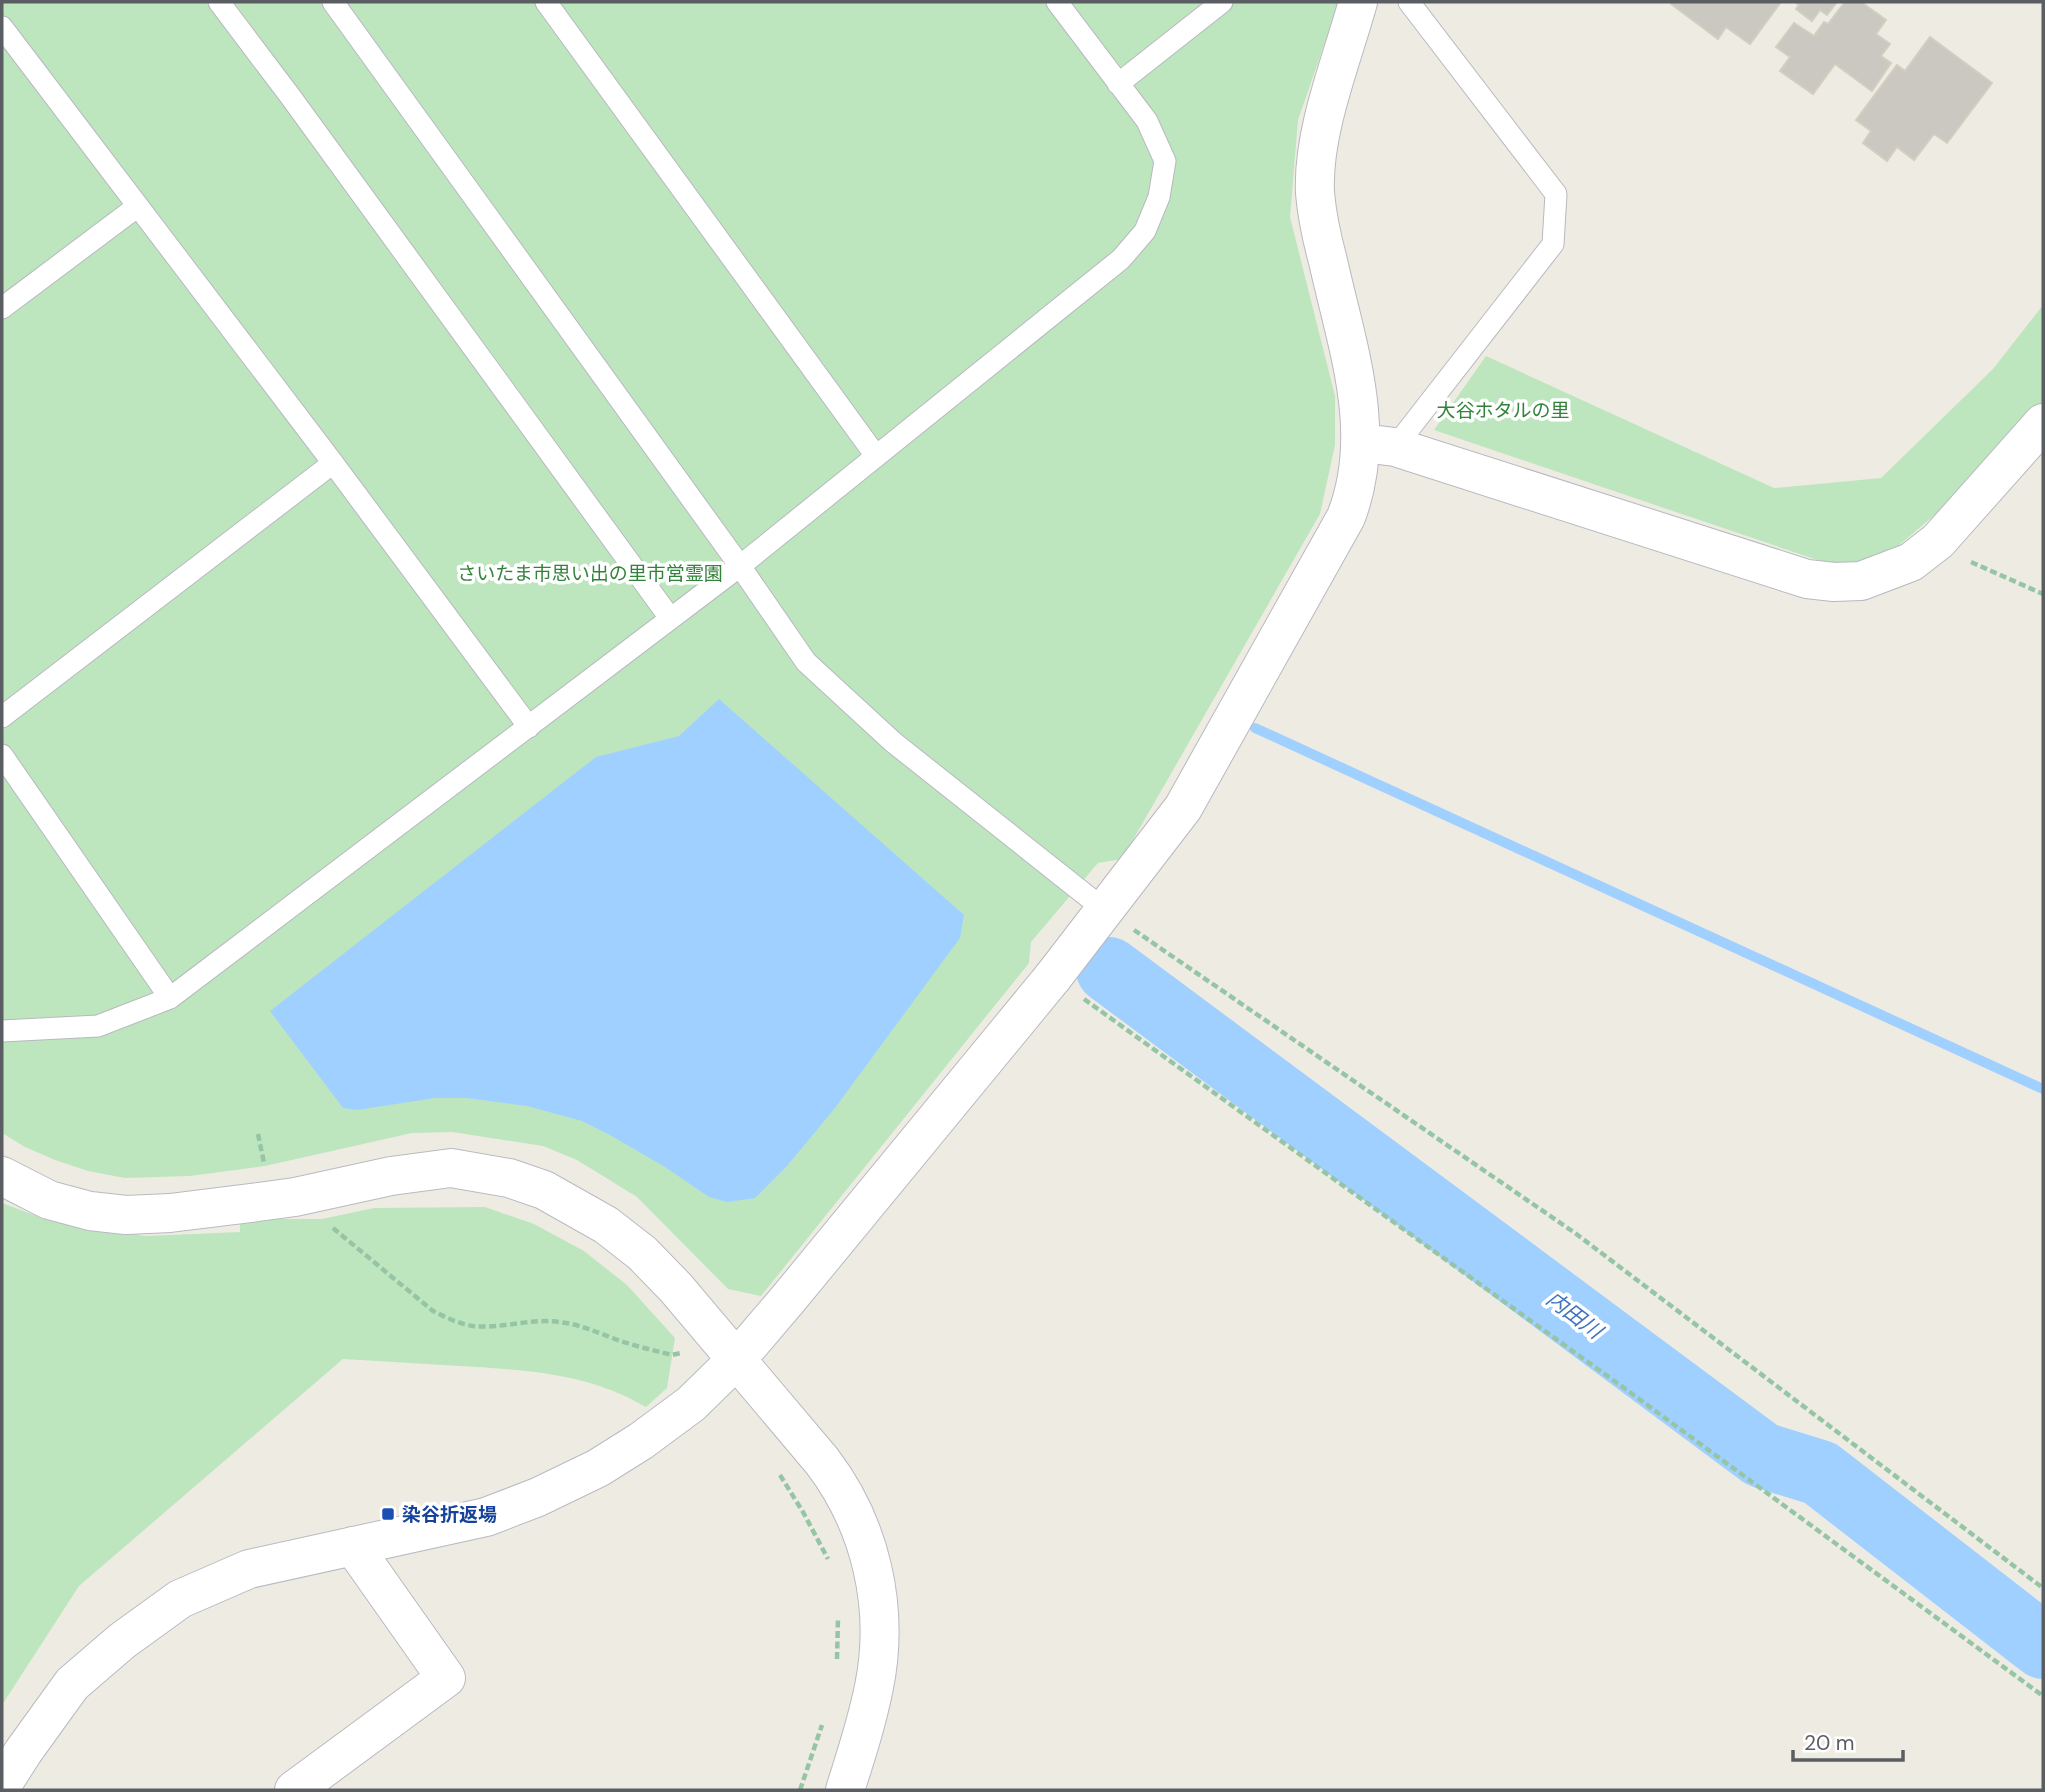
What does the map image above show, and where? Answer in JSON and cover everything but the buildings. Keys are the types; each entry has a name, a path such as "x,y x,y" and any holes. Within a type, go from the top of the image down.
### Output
{"street":[{"path":"1359,2 1321,131 1315,174 1320,230 1359,403 1378,445 1807,579 1861,582 1911,562 1938,541 2043,423"},
{"path":"2,1785 72,1684 122,1641 180,1599 249,1569 486,1517 574,1480 641,1441 691,1404 737,1359 1060,968 1182,808 1346,517 1358,474 1378,445"},
{"path":"2,1176 49,1200 90,1211 126,1215 170,1213 295,1197 391,1176 451,1168 509,1178 544,1190 606,1225 642,1253 676,1288 838,1481 853,1507 872,1563 880,1626 874,1685 845,1790"},
{"path":"294,1790 446,1678 353,1546"}],"lane":[{"path":"219,2 670,618"},
{"path":"332,2 740,566 806,662 893,742 1099,919"},
{"path":"546,2 876,456"},
{"path":"2,1031 98,1026 170,999 740,566 1121,259 1145,232 1159,197 1165,160 1147,121 1056,2"},
{"path":"1118,84 1222,2"},
{"path":"1378,445 1553,244 1556,194 1409,2"},
{"path":"2,27 529,727"},
{"path":"2,308 138,206"},
{"path":"2,717 332,463"},
{"path":"2,755 170,999"}],"path":[{"path":"1938,541 1952,554 2043,594"},
{"path":"1099,919 1575,1233 2043,1588"},
{"path":"1060,968 2043,1696"},
{"path":"258,1134 265,1166"},
{"path":"332,1227 433,1311 471,1326 555,1321 579,1325 618,1340 672,1355 685,1352"},
{"path":"777,1470 831,1565"},
{"path":"837,1663 838,1615"},
{"path":"800,1790 826,1716"}],"green space":[{"name":"さいたま市思い出の里市営霊園","path":"2,2 1339,2 1298,120 1290,217 1335,396 1335,445 1320,514 1122,859 1098,863 1031,942 1029,963 761,1296 728,1289 637,1197 577,1160 543,1146 452,1132 412,1133 265,1166 190,1176 125,1178 88,1171 55,1160 2,1133"},
{"name":"大谷ホタルの里","path":"2043,305 2043,410 1937,513 1885,557 1838,567 1434,430 1486,356 1774,488 1881,478 1993,369"},
{"path":"2,1203 45,1219 145,1236 240,1232 240,1219 322,1219 374,1208 485,1207 534,1224 584,1251 627,1285 675,1338 667,1388 646,1407 602,1387 556,1375 509,1369 343,1359 79,1586 2,1705"}],"water":[{"path":"719,699 964,915 960,938 835,1108 787,1166 755,1198 727,1202 709,1197 665,1167 582,1121 527,1106 467,1098 435,1098 357,1110 343,1108 270,1011 596,757 679,736"}],"waterway":[{"path":"1255,728 2043,1089"},
{"name":"内田川","path":"1109,970 1762,1455 1820,1473 2043,1646"}],"place":[{"name":"染谷折返場","path":"388,1514"}]}
